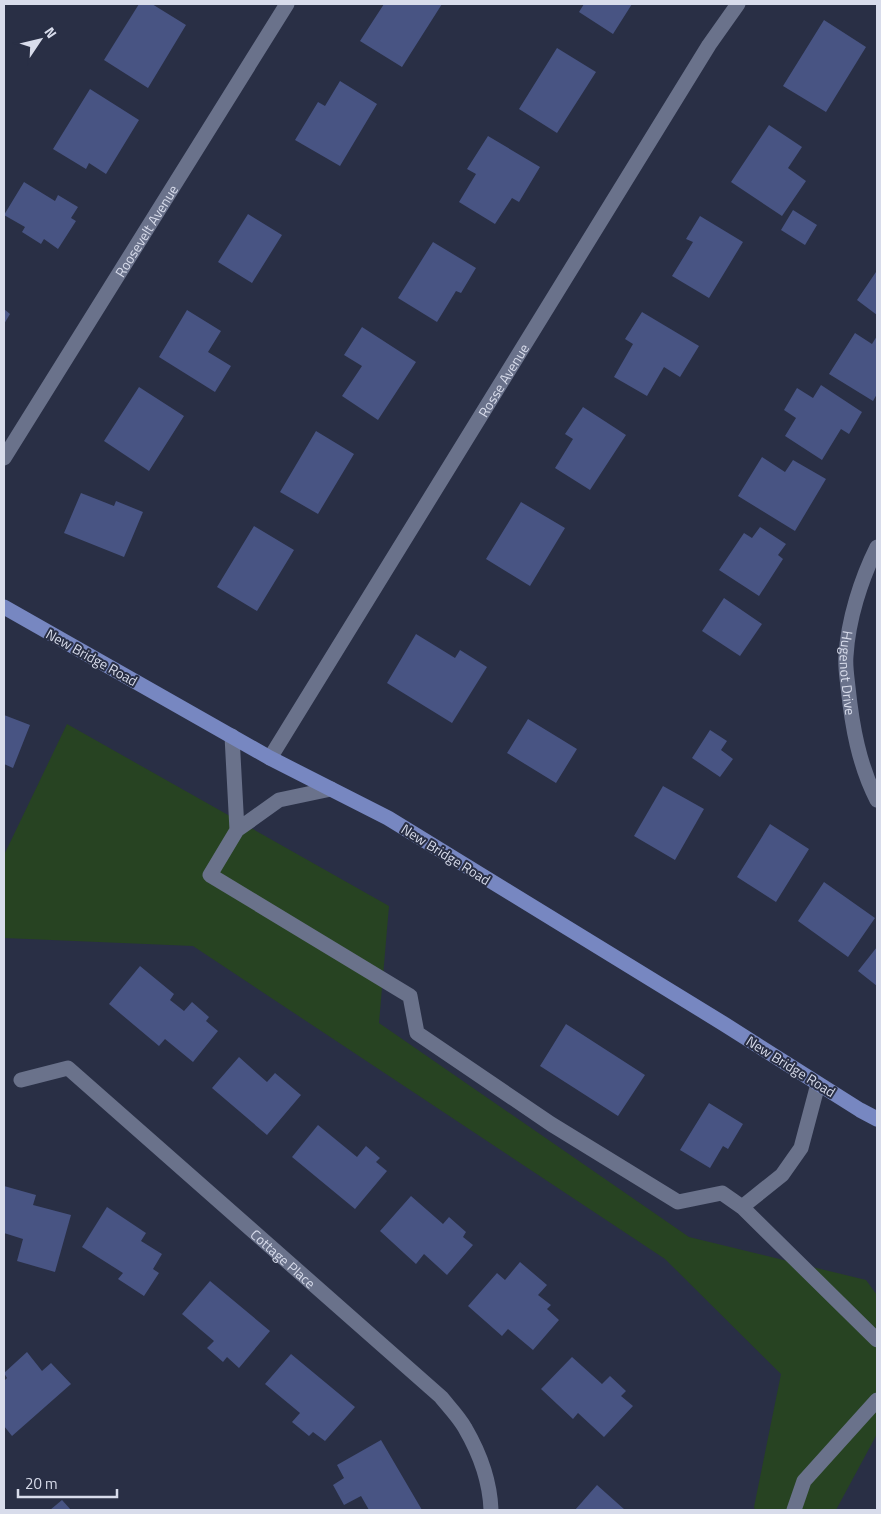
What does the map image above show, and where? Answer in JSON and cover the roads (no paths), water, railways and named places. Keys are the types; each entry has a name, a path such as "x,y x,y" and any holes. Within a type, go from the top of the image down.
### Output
{"main road":[{"name":"New Bridge Road","path":"4,607 270,758 396,823 877,1119"},
{"path":"860,1110 877,1128"}],"street":[{"name":"Roosevelt Avenue","path":"4,458 287,4"},
{"name":"Rosse Avenue","path":"270,758 710,45 738,4"},
{"name":"Hugenot Drive","path":"877,547 870,561 854,608 846,657 850,708 859,755 877,800"},
{"path":"232,736 237,830"},
{"path":"331,788 279,800 237,830 210,875 410,996 417,1033 551,1124 678,1202 722,1193 742,1207 877,1340"},
{"name":"Cottage Place","path":"21,1080 68,1068 441,1397 465,1427 480,1459 491,1510"},
{"path":"742,1207 782,1175 801,1148 818,1084"},
{"path":"794,1510 804,1481 877,1400"}]}
